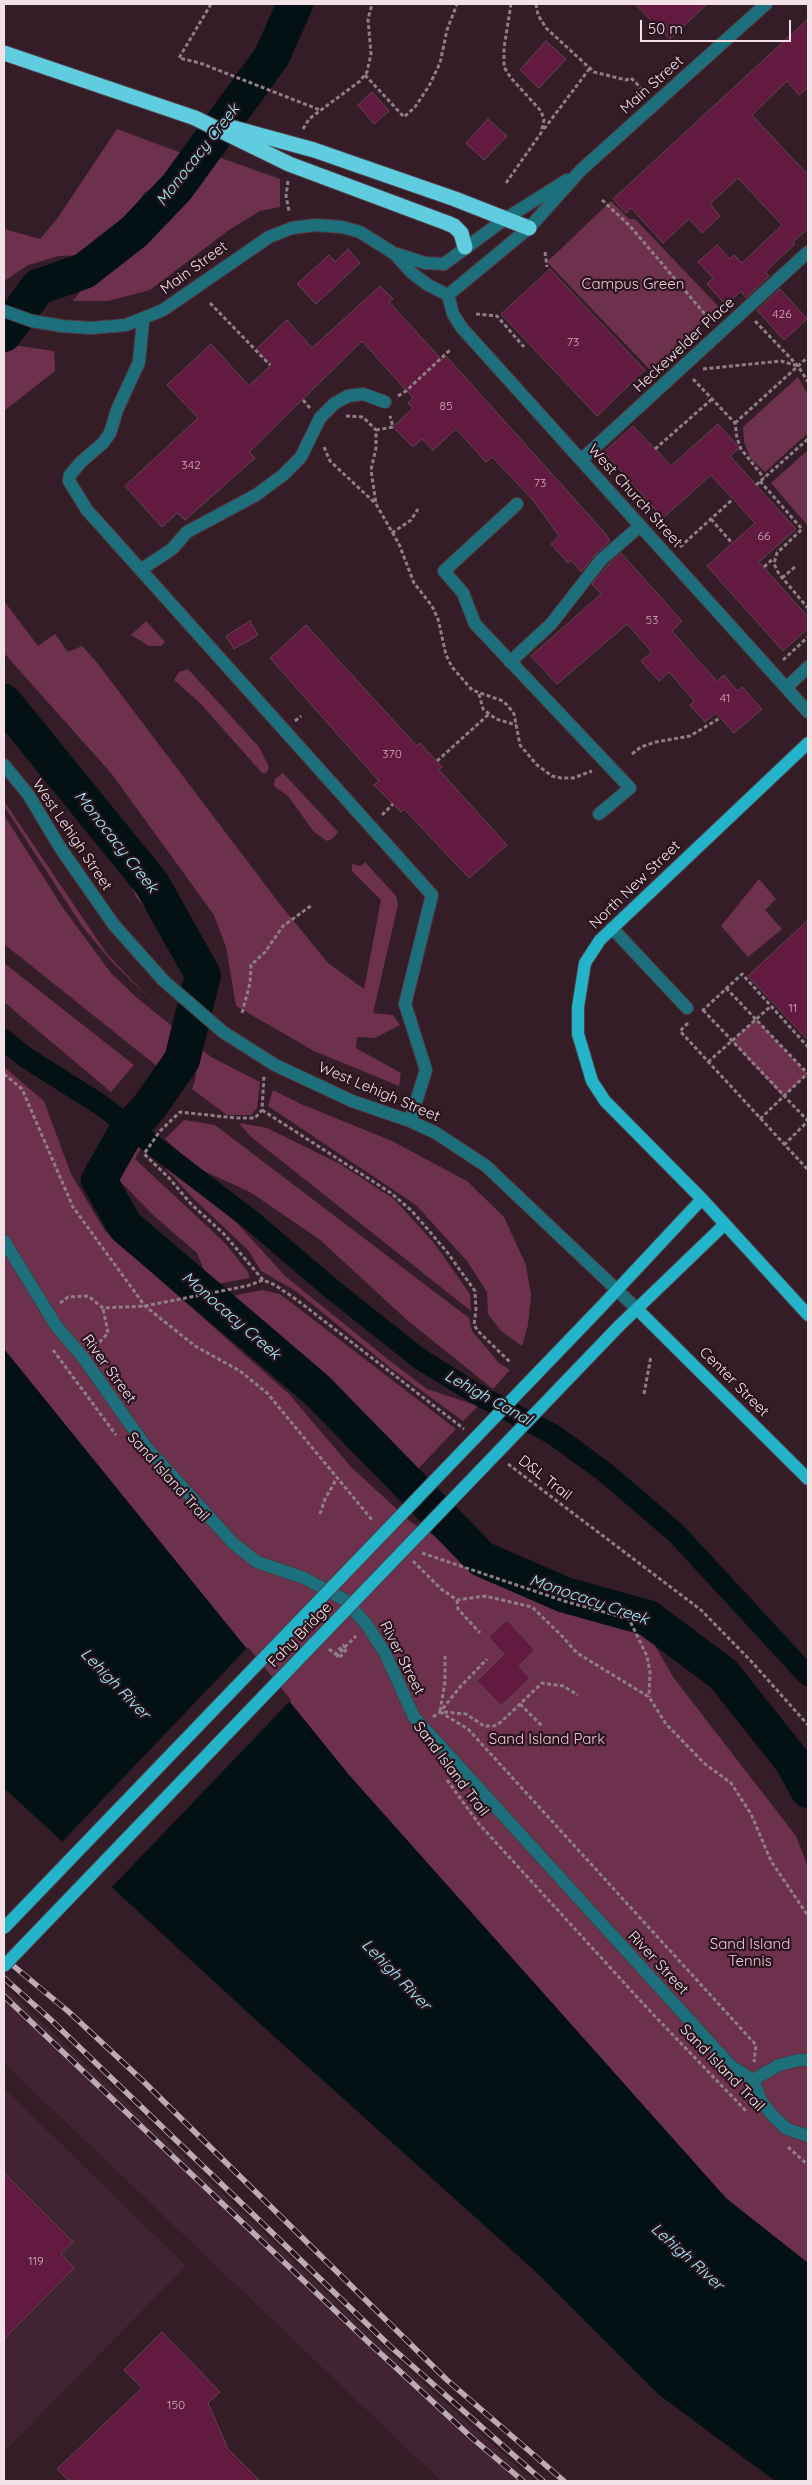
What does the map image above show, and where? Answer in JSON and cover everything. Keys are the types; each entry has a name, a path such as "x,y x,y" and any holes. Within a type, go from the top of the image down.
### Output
{"highway":[{"path":"4,53 194,118 314,150 456,199 529,228"},
{"path":"194,118 289,164 454,226 461,233 465,247"}],"main road":[{"name":"North New Street","path":"808,743 600,940 585,962 578,1007 578,1034 592,1080 605,1101 702,1199 808,1315"},
{"path":"617,1290 702,1199"},
{"path":"637,1309 725,1224"},
{"name":"Fahy Bridge","path":"4,1928 617,1290"},
{"name":"Fahy Bridge","path":"4,1966 637,1309"},
{"name":"Center Street","path":"637,1309 808,1479"}],"street":[{"name":"Main Street","path":"395,254 412,273 428,285 448,295 529,228 581,170 766,4"},
{"name":"Main Street","path":"4,311 50,324 92,328 126,325 143,320 174,303 257,244 292,228 315,225 342,226 360,232 395,254 425,264 444,264 505,219 581,170"},
{"name":"Heckewelder Place","path":"580,460 808,252"},
{"name":"West Church Street","path":"448,295 453,314 462,328 808,712"},
{"path":"143,320 139,362 117,410 110,433 98,448 80,462 70,475 69,481 87,510 142,569 159,592 432,894 405,1004 426,1070 410,1121"},
{"path":"142,569 172,549 188,532 256,495 283,475 301,457 320,418 335,403 348,396 363,394 385,402"},
{"path":"517,504 444,571 463,593 475,624 630,788 599,814"},
{"path":"510,662 551,624 601,560 640,526"},
{"path":"786,688 808,667"},
{"name":"West Lehigh Street","path":"4,765 28,794 61,849 114,925 164,982 223,1032 264,1058 352,1101 410,1121 436,1133 486,1166 637,1309"},
{"path":"612,928 692,1015"},
{"name":"River Street","path":"4,1241 57,1327 82,1356 146,1447 233,1543 257,1562 304,1578 345,1600 367,1625 385,1653 414,1717 731,2066 752,2080"},
{"path":"808,2060 778,2065 752,2080 760,2100 772,2116 788,2129 808,2136"}],"path":[{"path":"210,4 179,58 320,110"},
{"path":"302,131 309,119 365,75 371,60 368,19 372,4"},
{"path":"365,75 404,117 415,107 429,86 440,63 447,30 457,4"},
{"path":"510,4 504,48 504,67 511,78 541,111 544,120 541,133"},
{"path":"536,4 538,15 546,28 590,68 603,76 626,80 631,78 639,85"},
{"path":"506,183 590,68"},
{"path":"602,200 629,225 708,318"},
{"path":"545,252 547,267"},
{"path":"210,303 270,365"},
{"path":"745,310 798,366 808,382"},
{"path":"476,314 497,316 524,347"},
{"path":"385,402 406,391 451,349"},
{"path":"735,423 808,357"},
{"path":"683,368 711,370 781,361 798,366"},
{"path":"683,368 735,423 741,449 764,478"},
{"path":"655,449 712,399"},
{"path":"342,416 364,417 376,430 376,448 371,470 371,483 376,504 408,564 414,583 432,606 438,619 448,660 460,677 479,694 502,701 514,714 518,738 525,753 544,771 552,776 573,778 593,771"},
{"path":"376,430 393,426"},
{"path":"756,485 808,439"},
{"path":"324,440 324,447 330,461 376,504"},
{"path":"760,481 802,529 764,568"},
{"path":"679,547 733,499"},
{"path":"392,533 411,520 418,508"},
{"path":"711,519 732,543"},
{"path":"775,558 775,569 808,608"},
{"path":"782,578 796,566"},
{"path":"782,661 808,637"},
{"path":"479,694 483,709 496,719 516,725"},
{"path":"437,761 489,714"},
{"path":"632,754 641,747 656,742 690,736 720,718"},
{"path":"382,815 393,804"},
{"path":"242,1013 250,983 251,965 264,952 283,926 312,905"},
{"path":"808,1047 742,974 703,1010 692,1015 680,1031 808,1170"},
{"path":"726,988 808,1074 760,1119"},
{"path":"708,1062 771,1006"},
{"path":"703,1010 808,1122 784,1145"},
{"path":"264,1058 262,1110 255,1118 180,1112 160,1131 144,1154 169,1178 191,1204 224,1234 263,1280 275,1285 297,1300 466,1431"},
{"path":"4,1074 22,1089 72,1206 145,1306 195,1346 240,1371 267,1393 336,1478 380,1528"},
{"path":"262,1110 391,1193 412,1211 475,1291 476,1310 474,1325 510,1362"},
{"path":"103,1308 145,1306 247,1286 263,1280"},
{"path":"48,1312 68,1297 88,1296 103,1308 108,1333 94,1348 82,1356"},
{"name":"Sand Island Trail","path":"49,1344 122,1443"},
{"path":"644,1394 651,1356"},
{"name":"D&L Trail","path":"505,1462 701,1610 751,1661 808,1725"},
{"path":"320,1514 325,1499 336,1478"},
{"path":"418,1551 564,1601 629,1619 647,1656 650,1672 649,1697"},
{"path":"411,1559 441,1589 457,1600 485,1596 532,1606 576,1653 649,1697 666,1724 705,1764 731,1783 751,1814 771,1861 808,1916"},
{"path":"457,1600 458,1609 480,1634"},
{"path":"353,1628 361,1637"},
{"path":"328,1648 335,1654 343,1645 347,1649 339,1658 337,1656 343,1649"},
{"path":"440,1712 445,1682 445,1656"},
{"path":"414,1717 430,1718 440,1712 460,1687 487,1659"},
{"path":"440,1712 466,1714 484,1726 494,1726 542,1683 563,1686 578,1695"},
{"path":"520,1704 542,1726"},
{"path":"440,1712 468,1729 756,2045 752,2080"},
{"name":"Sand Island Trail","path":"444,1776 479,1824 649,2010 749,2114"},
{"path":"783,2143 808,2165"}],"shaded area":[{"path":"4,1986 401,2363 534,2481 441,2481 4,2063"},
{"path":"4,2088 186,2266 4,2452"}],"green space":[{"path":"117,129 184,154 160,187 145,192 123,224 87,255 59,256 28,265 4,281 4,229 40,239 57,219"},
{"path":"210,154 280,179 280,207 260,211 229,230 150,290 108,301 73,301 90,279 127,254 178,206"},
{"name":"Campus Green","path":"611,201 629,219 635,219 719,307 651,371 547,262"},
{"path":"13,345 54,351 55,371 4,411 4,354"},
{"path":"798,377 808,395 808,433 765,472 750,458 744,442 743,427"},
{"path":"808,450 808,526 771,483"},
{"path":"4,601 38,646 55,634 68,652 82,646 98,664 279,903 328,963 364,989 381,900 352,871 352,864 361,866 365,862 396,896 398,905 373,1013 393,1015 400,1025 375,1038 357,1037 356,1048 401,1073 399,1086 314,1051 236,1006 226,947 214,915 111,773 4,653"},
{"path":"146,621 165,642 161,646 149,646 131,635"},
{"path":"188,669 259,747 269,767 266,773 262,773 200,703 174,680 179,672"},
{"path":"4,710 148,894 171,942 136,897 125,870 4,716"},
{"path":"283,773 338,832 332,839 327,841 314,832 288,796 274,786 275,779"},
{"path":"4,801 107,954 154,1003 111,961 82,926 4,806"},
{"path":"4,815 63,908 111,973 136,997 177,1030 158,1067 4,944"},
{"path":"759,879 776,899 765,910 782,929 748,957 721,926"},
{"path":"4,963 134,1065 111,1092 4,1002"},
{"path":"756,1019 807,1074 783,1097 732,1041"},
{"path":"199,1047 211,1057 260,1082 257,1108 251,1115 227,1115 192,1089 195,1081"},
{"name":"Sand Island Park","path":"4,1067 44,1101 71,1174 105,1231 289,1394 351,1467 412,1523 490,1568 642,1623 673,1677 796,1836 808,1867 808,2263 726,2199 349,1775 4,1349"},
{"path":"273,1090 301,1104 392,1141 467,1181 504,1217 526,1265 531,1295 528,1325 522,1346 501,1331 488,1314 487,1292 467,1261 416,1205 268,1106"},
{"path":"184,1120 215,1125 469,1318 472,1331 499,1363 510,1370 493,1389 407,1320 319,1239 250,1192 197,1168 165,1139"},
{"path":"239,1123 267,1128 340,1164 394,1199 434,1243 470,1294 471,1311 250,1136"},
{"path":"137,1139 143,1145 135,1159 225,1243 248,1272 250,1278 210,1285 197,1253 153,1215 116,1177 120,1153"},
{"path":"154,1156 236,1222 285,1276 385,1357 427,1389 478,1406 463,1421 393,1370 296,1291 261,1271 248,1250 193,1198"},
{"path":"262,1290 280,1294 456,1429 413,1474 353,1418 320,1373 271,1340 227,1297"}],"water":[{"name":"Lehigh River","path":"4,1349 349,1775 726,2198 808,2263 808,2481 775,2481 658,2394 535,2271 257,2021 4,1788"}],"pier":[{"path":"248,1647 291,1700 110,1889 60,1844"}],"building":[{"path":"635,4 707,4 670,39"},
{"path":"808,19 808,87 799,95 787,81 752,115 808,175 808,228 793,242 795,244 765,272 769,276 746,298 741,291 726,305 707,284 713,278 698,262 717,245 730,259 734,255 742,263 782,225 738,178 710,204 720,216 702,233 689,219 663,243 631,208 626,213 613,199"},
{"path":"546,41 566,59 539,88 520,70"},
{"path":"372,92 389,111 374,124 358,105"},
{"path":"488,119 507,136 484,160 466,143"},
{"path":"348,249 360,263 316,304 297,284 329,255 335,262"},
{"path":"550,269 645,370 597,416 501,314"},
{"path":"380,286 393,299 389,302 442,360 446,356 604,532 610,541 581,572 571,560 568,563 551,544 559,536 534,501 492,457 486,462 456,429 433,450 422,439 413,447 393,427 413,408 408,403 413,398 362,341 249,452 255,458 185,520 177,513 162,527 125,486 198,418 167,385 211,344 249,386 271,365 256,349 287,320 312,348"},
{"path":"780,289 807,319 784,340 757,310"},
{"path":"718,424 740,448 730,456 796,529 759,562 808,617 808,628 783,651 707,566 755,523 711,475 663,518 604,452 633,426 671,466"},
{"path":"621,553 682,621 672,631 694,656 717,681 724,675 737,691 742,687 762,709 734,733 716,713 705,722 690,705 694,701 669,672 659,681 641,661 652,652 627,624 557,684 531,656 601,594 592,584"},
{"path":"250,621 258,635 234,649 226,636"},
{"path":"306,625 417,746 420,743 442,767 439,770 507,845 469,878 404,809 401,812 374,785 379,781 270,658"},
{"path":"808,920 808,1040 748,976"},
{"path":"507,1620 535,1650 519,1666 530,1678 501,1706 477,1681 504,1654 488,1637"},
{"path":"4,2173 73,2242 61,2254 74,2268 4,2339"},
{"path":"162,2332 220,2392 208,2403 228,2449 260,2481 69,2481 57,2469 142,2388 124,2370"}],"waterway":[{"name":"Monocacy Creek","path":"4,334 38,287 84,271 134,232 177,187 272,56 295,4"},
{"name":"Monocacy Creek","path":"4,702 152,884 203,975 182,1060 150,1106 125,1134 99,1180 125,1226 317,1390 482,1559 565,1595 648,1618 723,1674 793,1762 808,1790"},
{"name":"Lehigh Canal","path":"4,1040 25,1057 101,1105 251,1220 333,1290 420,1359 480,1396 554,1435 606,1473 676,1533 808,1676"}],"railway":[{"path":"4,1958 69,2012 142,2080 447,2380 564,2481"},
{"path":"4,1978 49,2018 391,2347 543,2481"},
{"path":"4,1996 366,2340 472,2438 523,2481"}],"park label":[{"name":"Sand Island Tennis","path":"750,1952"}]}
